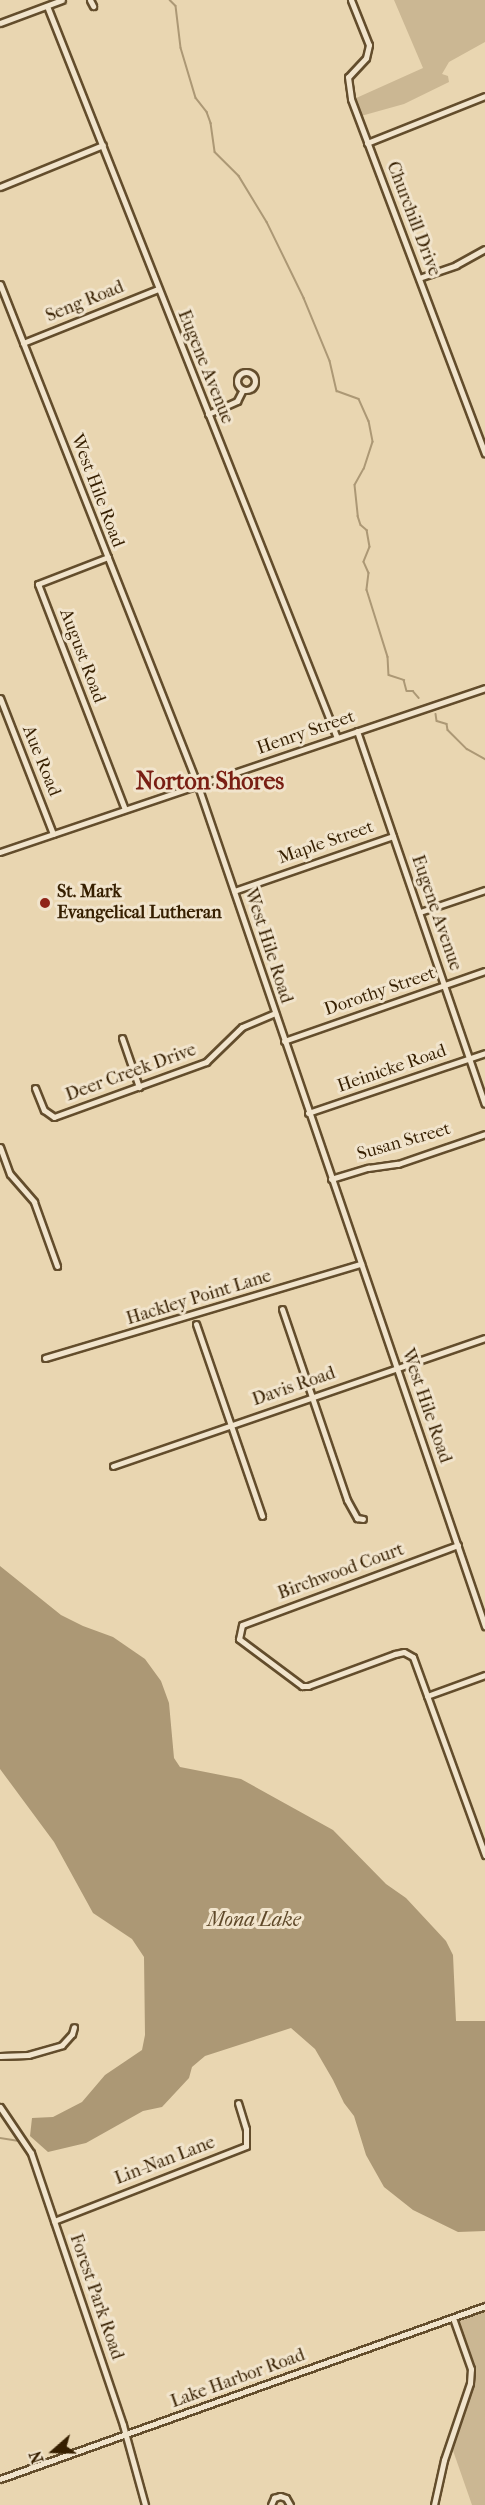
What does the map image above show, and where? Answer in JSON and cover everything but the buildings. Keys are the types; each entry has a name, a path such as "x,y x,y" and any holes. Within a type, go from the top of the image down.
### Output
{"street":[{"path":"0,23 62,0"},
{"name":"Churchill Drive","path":"351,0 368,39 369,53 353,70 348,85 485,453"},
{"name":"Eugene Avenue","path":"47,6 337,738"},
{"path":"368,142 485,96"},
{"path":"0,188 103,145"},
{"path":"419,278 456,265 485,249"},
{"name":"West Hile Road","path":"0,284 198,786 485,1626"},
{"name":"Seng Road","path":"23,344 158,289"},
{"path":"208,414 237,401 243,389"},
{"name":"August Road","path":"108,557 38,584 125,809"},
{"name":"Henry Street","path":"0,852 485,688"},
{"name":"Aue Road","path":"0,698 53,834"},
{"name":"Eugene Avenue","path":"357,731 485,1104"},
{"name":"Maple Street","path":"234,891 393,836"},
{"path":"420,912 485,890"},
{"name":"Dorothy Street","path":"284,1041 485,971"},
{"name":"Deer Creek Drive","path":"35,1088 44,1110 54,1117 206,1062 242,1027 275,1013"},
{"path":"122,1038 139,1087"},
{"name":"Heinicke Road","path":"308,1113 485,1053"},
{"name":"Susan Street","path":"331,1179 368,1168 398,1164 485,1134"},
{"path":"0,1147 10,1174 33,1200 57,1266"},
{"name":"Hackley Point Lane","path":"45,1358 361,1264"},
{"path":"282,1309 347,1500 357,1518 363,1519"},
{"path":"196,1324 262,1516"},
{"name":"Davis Road","path":"113,1466 485,1338"},
{"name":"Birchwood Court","path":"427,1696 413,1657 404,1652 308,1686 302,1686 246,1646 239,1639 239,1631 242,1624 458,1545"},
{"path":"485,1675 427,1696 485,1855"},
{"path":"0,2056 28,2055 62,2045 72,2034 74,2027"},
{"name":"Lin-Nan Lane","path":"54,2221 246,2146 246,2128 238,2103"},
{"name":"Forest Park Road","path":"0,2107 28,2148 126,2434 127,2449 145,2505"},
{"name":"Lake Harbor Road","path":"0,2479 485,2306"},
{"path":"434,2505 444,2460 470,2383 471,2369 453,2318"},
{"path":"271,2505 274,2498 280,2496 286,2498 290,2505"}],"shaded area":[{"path":"394,0 485,0 485,42 449,62 442,74 448,76 449,82 404,104 361,116 354,99 423,68"},
{"path":"485,2301 485,2505 472,2505 450,2442 471,2369 455,2322"}],"water":[{"name":"Mona Lake","path":"0,1566 61,1615 113,1637 145,1659 161,1681 169,1703 174,1758 180,1767 241,1779 333,1830 386,1884 406,1898 446,1941 453,1955 456,2021 485,2021 485,2231 458,2232 413,2210 384,2187 366,2155 354,2116 344,2103 315,2049 291,2028 205,2056 192,2067 189,2078 162,2107 143,2111 86,2143 48,2152 30,2136 32,2118 53,2117 82,2102 105,2075 142,2050 145,2035 144,1957 132,1939 93,1913 54,1842 0,1769"}],"waterway":[{"path":"170,0 176,6 181,48 196,98 207,112 211,123 215,152 239,176 267,222 304,298 330,361 337,391 359,399 369,421 373,442 364,469 355,485 358,516 361,525 367,530 370,547 364,562 369,573 367,590 388,657 389,675 404,680 407,691 413,691 419,698"},
{"path":"436,714 437,721 447,724 448,730 467,749 485,759"},
{"path":"0,2138 19,2141"}],"place":[{"name":"St. Mark Evangelical Lutheran","path":"45,903"}],"district":[{"name":"Norton Shores","path":"210,782"}]}
